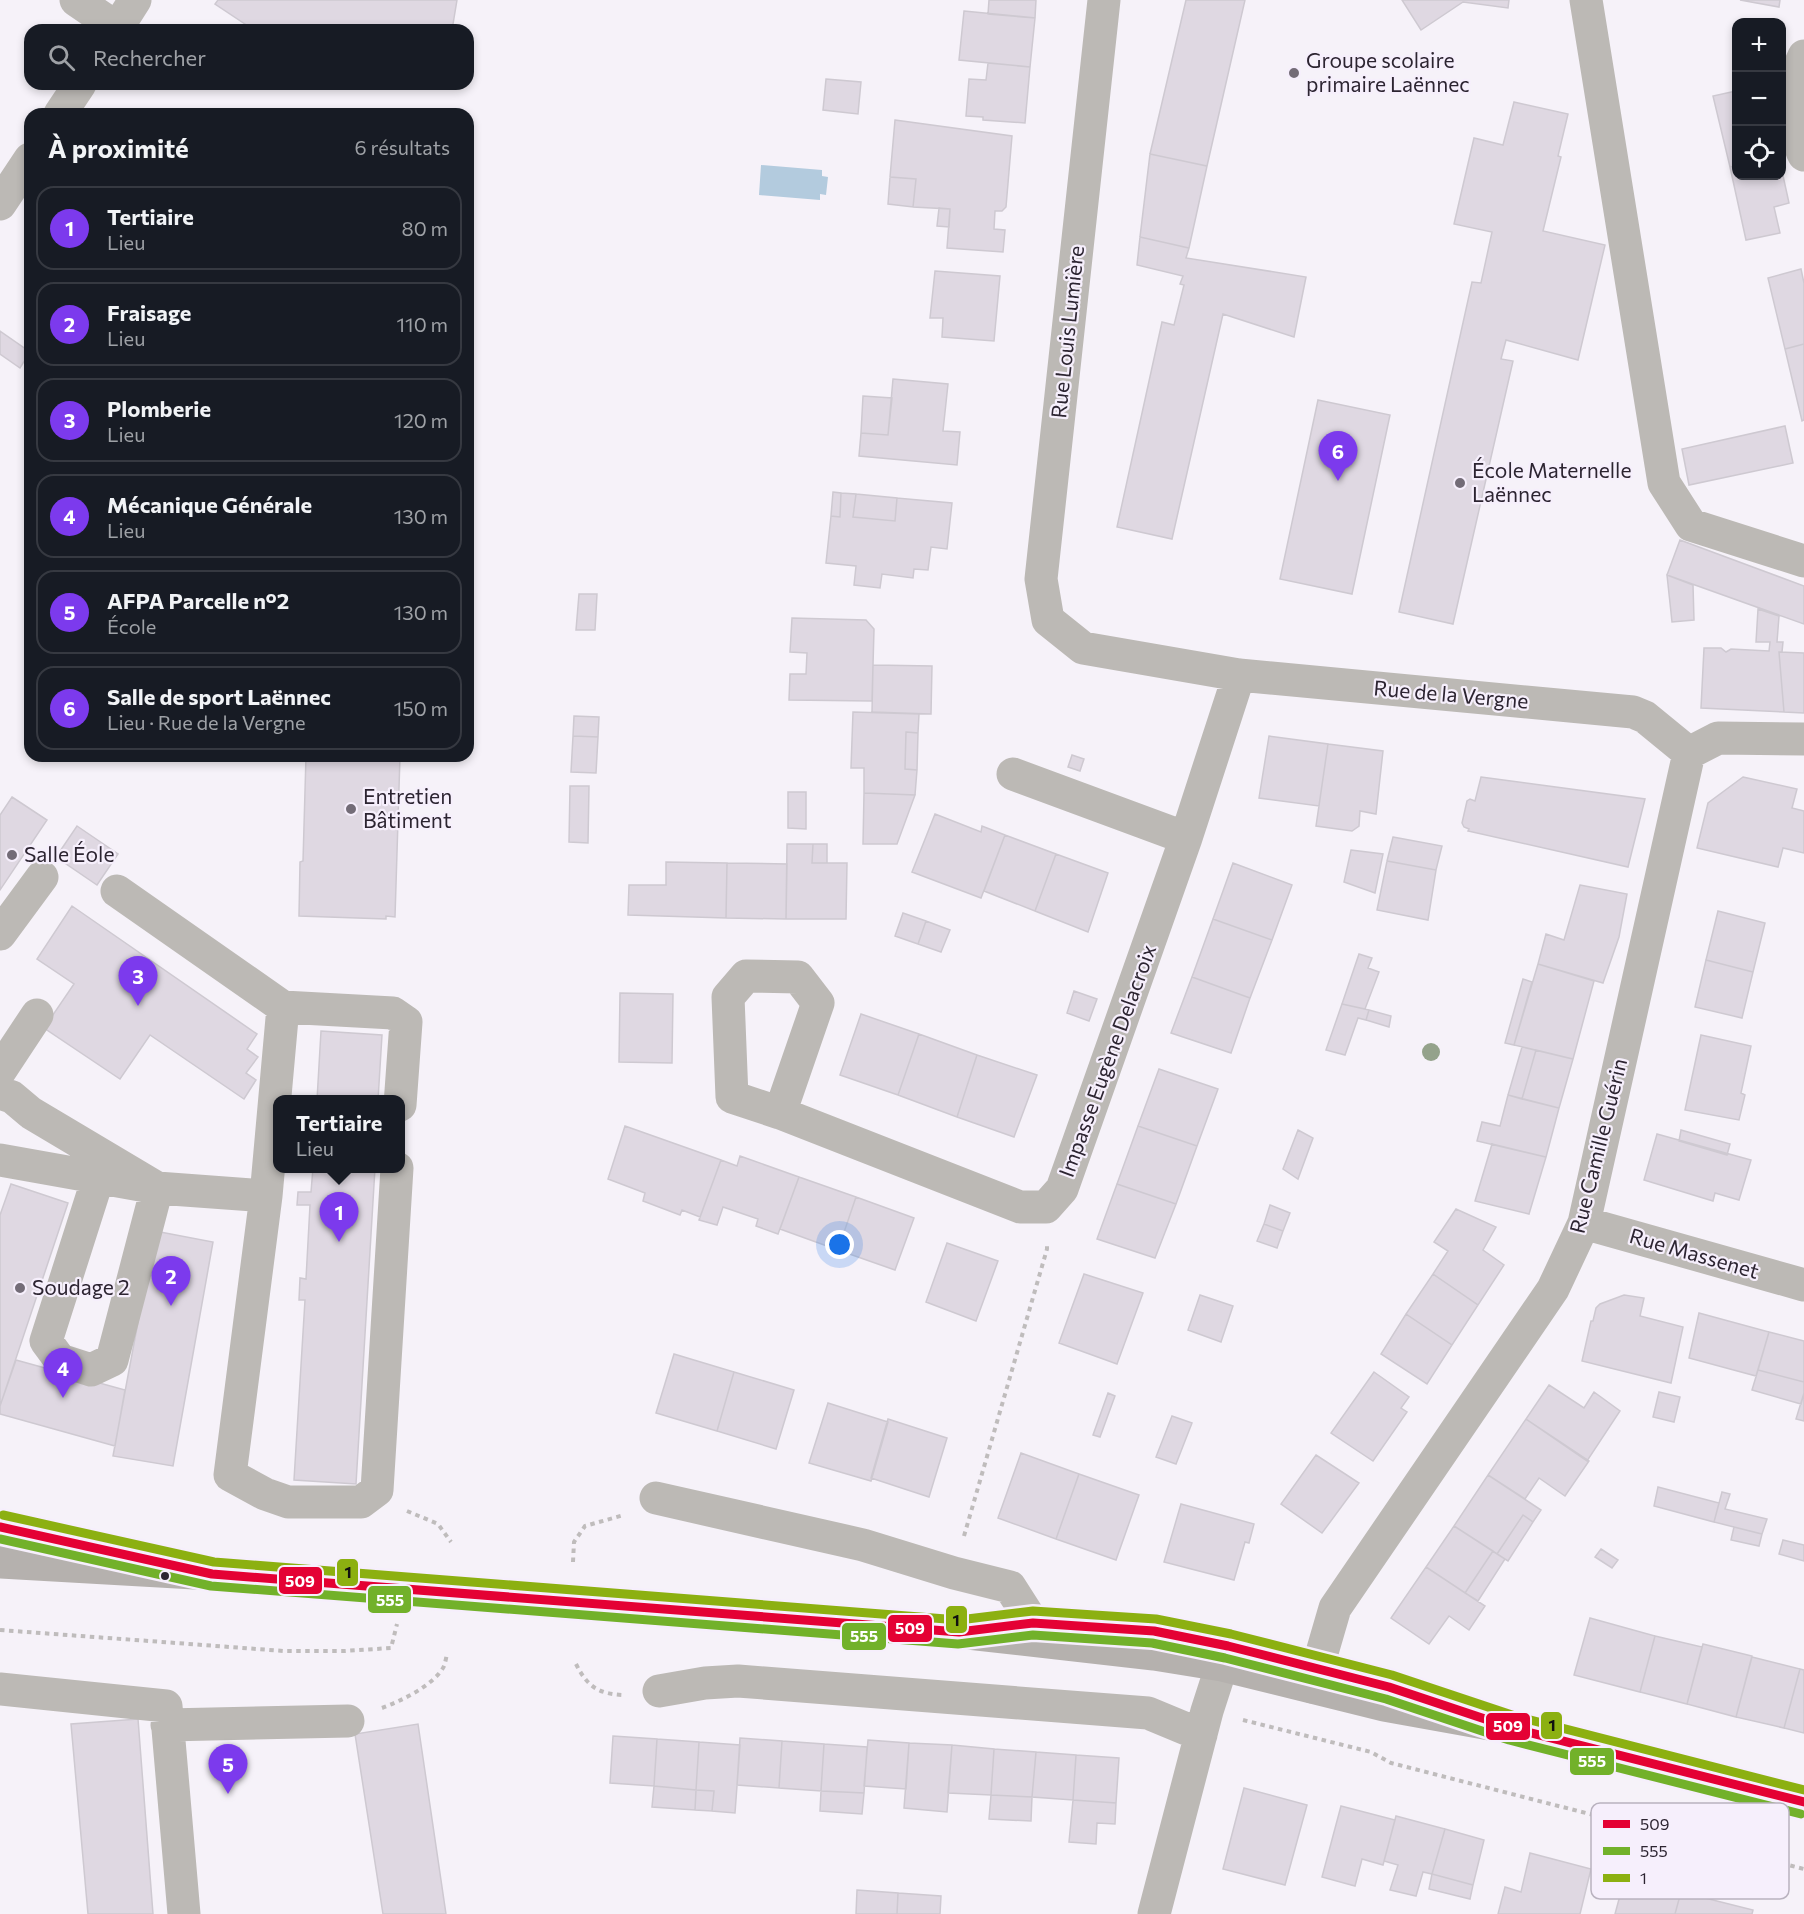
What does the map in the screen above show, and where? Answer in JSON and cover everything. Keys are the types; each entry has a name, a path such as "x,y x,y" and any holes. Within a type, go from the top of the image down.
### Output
{"main road":[{"path":"0,1527 212,1574"},
{"path":"0,1562 212,1574 959,1632 1154,1654 1225,1655"},
{"path":"959,1632 1033,1623 1155,1631 1225,1655 1315,1678 1384,1705 1512,1728 1804,1802"}],"street":[{"path":"76,0 109,24"},
{"path":"119,24 135,0"},
{"name":"Rue Louis Lumière","path":"1083,648 1048,620 1041,579 1104,0"},
{"path":"1586,0 1664,483 1691,525 1804,561"},
{"path":"1804,56 1800,65 1802,151 1804,155"},
{"path":"64,108 76,90"},
{"path":"0,204 24,168"},
{"name":"Rue de la Vergne","path":"1083,648 1239,675 1634,712 1645,717 1689,753"},
{"name":"Impasse Eugène Delacroix","path":"1046,1207 1062,1189 1186,838 1239,675"},
{"path":"1689,753 1718,738 1804,739"},
{"name":"Rue Camille Guérin","path":"1315,1678 1335,1608 1553,1289 1584,1223 1689,753"},
{"path":"1013,774 1186,838"},
{"path":"0,934 42,877"},
{"path":"117,891 283,1007 393,1013 406,1022 401,1095"},
{"path":"275,1095 283,1007"},
{"path":"0,1071 37,1015"},
{"path":"0,1093 12,1097 31,1113 157,1188"},
{"path":"31,1113 16,1150 0,1160 157,1188 266,1196"},
{"path":"780,1113 1020,1208 1046,1207"},
{"path":"273,1118 266,1196 230,1475 265,1494 288,1502 361,1502 377,1490 397,1173"},
{"path":"98,1178 46,1341 60,1360 91,1370 112,1360 157,1188"},
{"name":"Rue Massenet","path":"1584,1223 1804,1285"},
{"path":"656,1498 863,1545 954,1573 1010,1587 1033,1623"},
{"path":"1154,1914 1201,1735 1225,1655"},
{"path":"659,1691 705,1683 738,1681 1148,1713 1201,1735"},
{"path":"0,1689 166,1706 184,1914"},
{"path":"167,1725 348,1721"}],"path":[{"path":"954,1573 1047,1249 1046,1207"},
{"path":"573,1562 574,1542 585,1526 621,1517 656,1498"},
{"path":"361,1502 412,1512 421,1516 438,1524 451,1542"},
{"path":"0,1630 284,1651 391,1648 397,1623 400,1588"},
{"path":"348,1721 398,1702 426,1685 444,1668 447,1654"},
{"path":"576,1664 583,1678 596,1690 620,1695 659,1691"}],"water":[{"path":"761,165 822,170 822,176 828,177 826,195 820,194 820,200 759,195"}],"building":[{"path":"218,0 457,0 453,24 245,24 215,4"},
{"path":"989,0 1036,0 1035,18 988,14"},
{"path":"1186,0 1245,0 1207,166 1150,154"},
{"path":"1402,0 1509,0 1508,8 1463,2 1421,30"},
{"path":"1740,0 1780,0 1779,7"},
{"path":"964,11 1035,18 1030,67 959,60"},
{"path":"988,63 1030,67 1025,123 983,120 983,117 966,116 969,79 986,80"},
{"path":"826,79 861,82 858,114 823,110"},
{"path":"1732,92 1732,167 1730,167 1713,96"},
{"path":"1514,102 1568,114 1558,156 1561,157 1543,231 1605,245 1578,360 1506,340 1501,359 1513,361 1453,624 1399,612 1472,282 1481,283 1492,232 1454,224 1474,138 1503,145"},
{"path":"895,120 1012,136 1006,207 1002,211 995,211 994,229 1005,230 1003,252 947,248 950,209 913,207 916,179 890,177"},
{"path":"1150,154 1207,166 1189,248 1140,237"},
{"path":"890,177 916,179 913,207 888,204"},
{"path":"1733,180 1784,180 1789,203 1774,207 1780,233 1746,240"},
{"path":"939,208 950,209 949,227 937,226"},
{"path":"1140,237 1189,248 1186,258 1306,277 1294,337 1223,314 1172,539 1117,527 1162,322 1174,325 1184,285 1180,284 1183,276 1137,265"},
{"path":"1801,269 1804,283 1804,344 1785,349 1768,278"},
{"path":"935,271 1000,276 994,341 942,337 943,318 930,318"},
{"path":"0,331 24,348 24,362 20,368 0,354"},
{"path":"1804,344 1804,420 1802,421 1785,349"},
{"path":"893,379 948,384 943,431 960,432 957,465 859,456 861,433 888,435"},
{"path":"863,396 892,398 888,435 861,433"},
{"path":"1318,400 1390,415 1352,594 1280,579"},
{"path":"1785,426 1793,463 1689,485 1682,449"},
{"path":"833,492 841,493 840,517 831,516"},
{"path":"841,493 856,494 853,517 895,521 897,498 952,503 947,549 931,547 928,570 914,569 913,578 882,574 880,588 854,585 856,566 826,563 831,516 840,517"},
{"path":"856,494 897,498 895,521 853,517"},
{"path":"1680,540 1804,586 1804,624 1667,575"},
{"path":"1667,575 1693,585 1694,620 1672,622"},
{"path":"579,594 597,594 595,630 576,630"},
{"path":"1758,609 1779,616 1777,642 1783,642 1782,652 1779,652 1784,712 1701,708 1704,648 1721,648 1726,652 1731,649 1769,651 1770,642 1756,642"},
{"path":"792,618 866,620 874,629 872,701 789,700 790,674 806,674 807,653 790,652"},
{"path":"1779,652 1804,653 1804,713 1784,712"},
{"path":"873,665 932,666 931,714 872,712"},
{"path":"853,712 919,714 918,733 906,732 905,769 917,770 915,795 864,793 864,768 851,768"},
{"path":"574,716 599,717 598,737 573,736"},
{"path":"906,732 918,733 917,770 905,769"},
{"path":"573,736 598,737 596,773 571,772"},
{"path":"1269,736 1328,744 1319,806 1259,798"},
{"path":"1328,744 1383,751 1376,814 1360,811 1359,826 1352,831 1316,826"},
{"path":"1072,755 1084,759 1080,771 1068,767"},
{"name":"Entretien Bâtiment","path":"306,762 400,762 395,917 386,916 386,919 299,916 300,862 303,861"},
{"path":"1481,777 1645,799 1628,867 1468,831 1469,829 1462,823 1467,801 1470,799 1475,801"},
{"path":"1743,777 1797,789 1792,808 1804,811 1804,853 1783,848 1778,867 1697,848 1708,803"},
{"path":"570,786 589,786 588,843 569,842"},
{"path":"788,792 806,792 806,829 788,828"},
{"path":"864,793 915,795 897,844 863,844"},
{"name":"Salle Éole","path":"12,797 47,820 0,890 0,815"},
{"path":"935,814 981,832 982,826 1005,835 981,898 912,872"},
{"path":"77,826 118,854 97,885 56,857"},
{"path":"1005,835 1056,854 1035,911 984,891"},
{"path":"1393,837 1442,846 1436,870 1387,861"},
{"path":"787,844 813,844 812,863 847,863 846,919 786,919"},
{"path":"813,844 827,844 827,863 812,863"},
{"path":"1351,850 1383,854 1375,893 1344,882"},
{"path":"1056,854 1108,873 1088,932 1035,911"},
{"path":"1387,861 1436,870 1428,920 1377,910"},
{"path":"666,862 727,863 726,918 628,915 629,885 666,885"},
{"path":"727,863 787,864 786,919 726,918"},
{"path":"1233,863 1292,885 1272,940 1213,919"},
{"path":"1580,885 1627,894 1619,937 1603,983 1538,964 1546,934 1564,940"},
{"path":"72,906 257,1034 247,1049 258,1057 246,1073 256,1080 244,1099 150,1035 120,1079 44,1028 74,984 37,959"},
{"path":"1718,911 1765,923 1753,972 1706,960"},
{"path":"903,913 926,921 918,944 895,936"},
{"path":"1213,919 1272,940 1250,998 1192,977"},
{"path":"926,921 950,930 941,952 918,944"},
{"path":"1359,954 1372,958 1368,968 1379,972 1365,1009 1342,1004"},
{"path":"1706,960 1753,972 1742,1018 1695,1007"},
{"path":"1538,964 1594,981 1573,1059 1514,1045"},
{"path":"1192,977 1250,998 1231,1053 1171,1033"},
{"path":"1523,979 1532,982 1514,1045 1505,1043"},
{"path":"1074,991 1097,999 1089,1021 1067,1013"},
{"path":"620,993 673,994 672,1063 619,1062"},
{"path":"1342,1004 1369,1010 1366,1020 1358,1018 1345,1055 1326,1050"},
{"path":"1369,1010 1391,1016 1389,1027 1366,1020"},
{"path":"861,1014 919,1034 898,1095 840,1075"},
{"path":"321,1031 382,1035 378,1095 317,1095"},
{"path":"919,1034 977,1055 957,1117 898,1095"},
{"path":"1701,1035 1751,1046 1741,1093 1745,1095 1739,1120 1685,1110"},
{"path":"1522,1047 1536,1050 1522,1099 1508,1095"},
{"path":"1536,1050 1573,1059 1559,1108 1522,1099"},
{"path":"977,1055 1037,1075 1014,1137 957,1117"},
{"path":"1159,1069 1218,1089 1197,1146 1138,1126"},
{"path":"1508,1095 1559,1108 1546,1157 1477,1141 1482,1122 1500,1126"},
{"path":"625,1126 721,1160 700,1217 682,1210 680,1215 643,1201 645,1193 608,1179"},
{"path":"1138,1126 1197,1146 1176,1204 1117,1184"},
{"path":"1298,1130 1313,1138 1298,1179 1283,1169"},
{"path":"1681,1130 1730,1144 1727,1155 1679,1141"},
{"path":"1657,1134 1751,1160 1739,1200 1715,1193 1713,1201 1644,1180"},
{"path":"1492,1144 1546,1157 1529,1214 1475,1201"},
{"path":"740,1156 799,1177 778,1234 756,1226 758,1219 723,1207 717,1225 699,1220 721,1160 737,1166"},
{"path":"313,1173 375,1173 356,1484 294,1480 305,1300 299,1300 300,1278 306,1279 310,1205 297,1205 298,1192 311,1192"},
{"path":"799,1177 856,1197 838,1250 780,1229"},
{"name":"Soudage 2","path":"11,1184 68,1203 0,1406 0,1215"},
{"path":"1117,1184 1176,1204 1155,1258 1097,1239"},
{"path":"856,1197 914,1218 895,1270 838,1250"},
{"path":"1270,1205 1290,1213 1283,1231 1264,1224"},
{"path":"1456,1209 1496,1227 1483,1250 1504,1265 1478,1305 1433,1274 1448,1251 1434,1242"},
{"path":"1264,1224 1283,1231 1277,1248 1257,1241"},
{"path":"155,1231 213,1242 173,1466 113,1456"},
{"path":"947,1243 998,1261 976,1321 926,1302"},
{"path":"1084,1274 1143,1293 1117,1364 1059,1343"},
{"path":"1433,1274 1478,1305 1452,1345 1406,1314"},
{"path":"1200,1295 1233,1306 1221,1342 1188,1330"},
{"path":"1624,1295 1644,1298 1640,1316 1683,1327 1671,1383 1582,1361 1596,1308 1600,1304"},
{"path":"1699,1313 1769,1332 1756,1376 1689,1358"},
{"path":"1406,1314 1452,1345 1427,1384 1381,1354"},
{"path":"1769,1332 1804,1341 1804,1382 1758,1370"},
{"path":"674,1354 734,1372 717,1431 656,1413"},
{"path":"16,1360 125,1390 115,1446 0,1414 0,1406"},
{"path":"1758,1370 1804,1382 1801,1404 1752,1390"},
{"path":"734,1372 794,1390 776,1449 717,1431"},
{"path":"1374,1372 1409,1397 1401,1408 1407,1412 1373,1461 1331,1433"},
{"path":"1549,1385 1584,1408 1594,1392 1620,1411 1587,1461 1526,1419"},
{"path":"1659,1392 1680,1397 1674,1422 1653,1417"},
{"path":"1108,1393 1115,1396 1100,1437 1093,1435"},
{"path":"1804,1393 1804,1421 1796,1419"},
{"path":"828,1403 888,1422 871,1481 809,1463"},
{"path":"1172,1416 1192,1423 1176,1464 1156,1457"},
{"path":"888,1419 947,1438 929,1497 871,1478"},
{"path":"1526,1419 1589,1461 1565,1496 1539,1478 1525,1499 1488,1475"},
{"path":"1021,1453 1079,1474 1056,1539 998,1518"},
{"path":"1316,1455 1359,1483 1322,1533 1281,1504"},
{"path":"1079,1474 1139,1495 1116,1560 1056,1539"},
{"path":"1488,1475 1541,1510 1533,1522 1523,1515 1497,1554 1454,1526"},
{"path":"1658,1487 1719,1503 1714,1522 1654,1506"},
{"path":"1722,1492 1730,1494 1725,1509 1767,1519 1762,1534 1714,1522"},
{"path":"1181,1504 1254,1524 1249,1543 1245,1542 1234,1580 1164,1562"},
{"path":"1523,1515 1533,1522 1508,1561 1497,1554"},
{"path":"1454,1526 1493,1551 1465,1593 1426,1567"},
{"path":"1734,1527 1762,1534 1759,1546 1731,1540"},
{"path":"1783,1540 1804,1545 1804,1561 1779,1554"},
{"path":"1601,1549 1618,1560 1612,1568 1595,1557"},
{"path":"1493,1551 1505,1559 1478,1601 1465,1593"},
{"path":"1426,1567 1485,1606 1469,1630 1449,1616 1429,1644 1391,1618"},
{"path":"1590,1618 1655,1636 1640,1692 1574,1675"},
{"path":"1655,1636 1702,1647 1687,1704 1640,1692"},
{"path":"1703,1644 1752,1656 1736,1717 1687,1704"},
{"path":"1752,1657 1800,1669 1784,1728 1736,1717"},
{"path":"1800,1669 1804,1670 1804,1733 1784,1728"},
{"path":"138,1719 153,1914 88,1914 71,1724"},
{"path":"418,1724 446,1914 383,1914 355,1734"},
{"path":"613,1736 657,1739 654,1786 610,1783"},
{"path":"740,1738 782,1741 779,1788 737,1785"},
{"path":"657,1739 699,1742 696,1790 654,1786"},
{"path":"868,1740 909,1743 906,1789 864,1786"},
{"path":"782,1741 824,1744 821,1791 779,1788"},
{"path":"699,1742 740,1745 735,1813 712,1811 714,1791 696,1790"},
{"path":"909,1743 952,1745 947,1812 904,1808"},
{"path":"824,1744 867,1747 864,1793 821,1791"},
{"path":"952,1745 994,1749 991,1795 948,1793"},
{"path":"994,1749 1036,1752 1032,1797 991,1795"},
{"path":"1036,1752 1076,1755 1073,1800 1032,1797"},
{"path":"1076,1755 1119,1758 1116,1803 1073,1800"},
{"path":"654,1786 696,1790 695,1810 652,1807"},
{"path":"1244,1788 1307,1805 1285,1885 1223,1869"},
{"path":"696,1790 714,1791 712,1811 695,1810"},
{"path":"821,1791 864,1793 862,1814 820,1811"},
{"path":"991,1795 1032,1797 1031,1821 989,1819"},
{"path":"1073,1800 1116,1803 1115,1824 1097,1823 1096,1844 1069,1842"},
{"path":"1341,1806 1395,1820 1383,1865 1362,1859 1355,1886 1322,1877"},
{"path":"1396,1816 1445,1829 1432,1874 1423,1872 1416,1896 1390,1890 1398,1865 1384,1861"},
{"path":"1445,1829 1484,1840 1473,1885 1432,1874"},
{"path":"1530,1853 1591,1869 1580,1914 1498,1914 1505,1887 1521,1892"},
{"path":"1432,1874 1473,1885 1470,1899 1429,1889"},
{"path":"857,1890 898,1893 897,1914 856,1914"},
{"path":"898,1893 941,1896 940,1914 897,1914"},
{"path":"1619,1899 1679,1899 1675,1914 1615,1914"},
{"path":"1679,1899 1709,1899 1753,1910 1752,1914 1675,1914"}],"transit line":[{"name":"1","path":"3,1515 214,1562 959,1620 1033,1611 1156,1619 1231,1634 1392,1675 1515,1716 1804,1790"},
{"name":"509","path":"0,1527 212,1574 959,1632 1033,1623 1154,1631 1228,1646 1389,1687 1512,1728 1804,1802"},
{"name":"555","path":"0,1539 211,1586 958,1644 1033,1635 1152,1643 1225,1658 1386,1699 1509,1740 1758,1803"},
{"name":"555","path":"1789,1811 1801,1814"}],"place":[{"name":"Groupe scolaire primaire Laënnec","path":"1294,73"},
{"name":"Salle de sport Laënnec","path":"1338,481"},
{"name":"École Maternelle Laënnec","path":"1460,483"},
{"name":"Entretien Bâtiment","path":"351,809"},
{"name":"Salle Éole","path":"12,855"},
{"name":"Plomberie","path":"138,1006"},
{"name":"Tertiaire","path":"339,1242"},
{"name":"Soudage 2","path":"20,1288"},
{"name":"Fraisage","path":"171,1306"},
{"name":"Mécanique Générale","path":"63,1398"},
{"name":"AFPA Parcelle n°2","path":"228,1794"}]}
